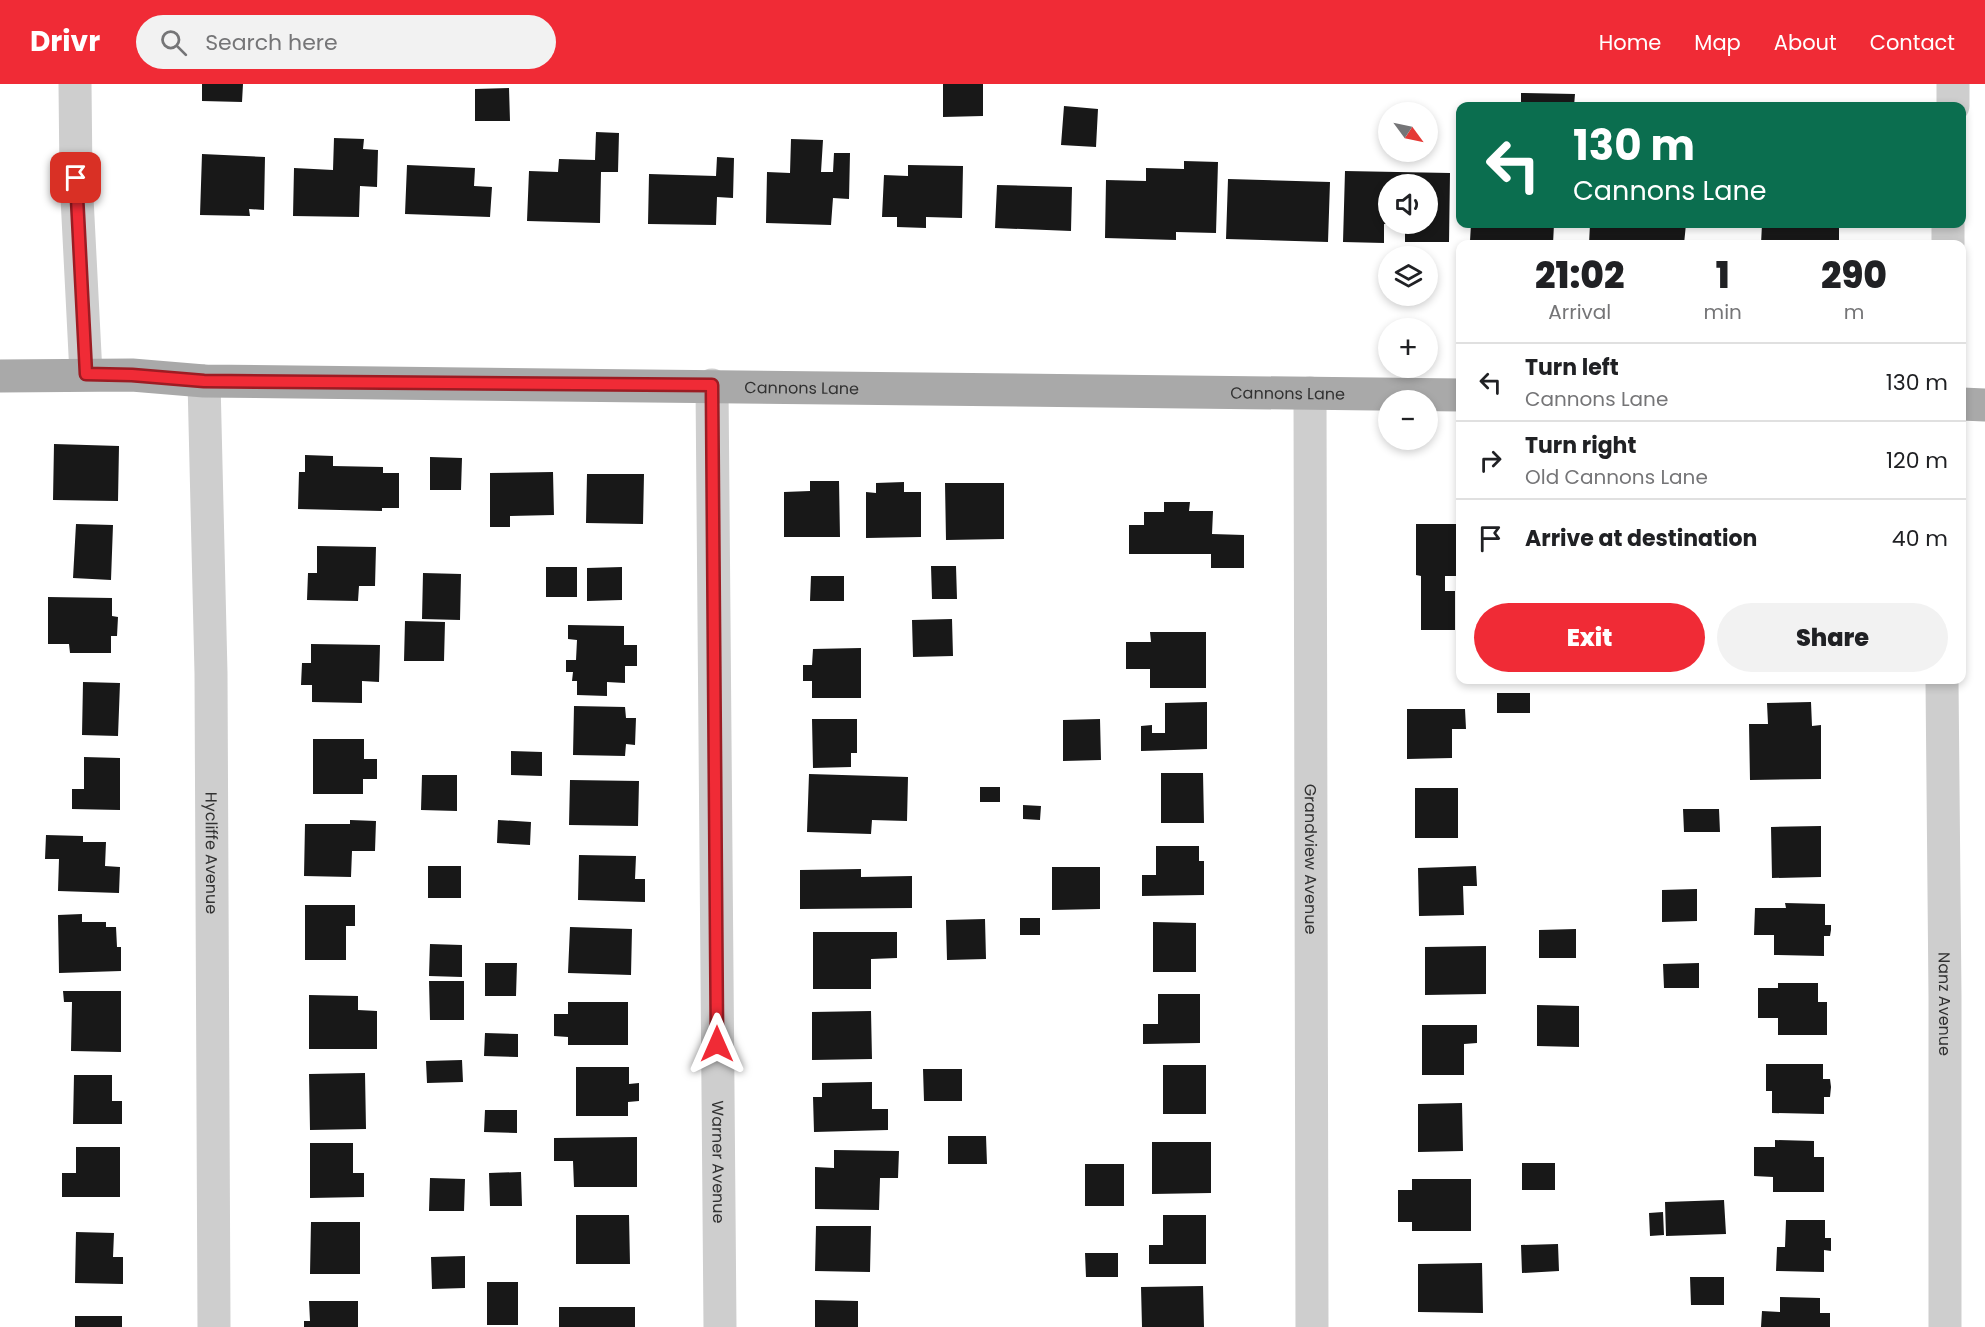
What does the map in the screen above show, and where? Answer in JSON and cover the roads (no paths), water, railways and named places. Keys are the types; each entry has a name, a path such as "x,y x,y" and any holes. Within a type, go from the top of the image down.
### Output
{"main road":[{"name":"Cannons Lane","path":"0,375 132,375 204,381 1456,395"},
{"path":"1966,404 1985,405"}],"street":[{"path":"75,84 76,178 86,374"},
{"path":"1953,84 1953,102"},
{"name":"Hycliffe Avenue","path":"204,381 211,684 214,1327"},
{"name":"Warner Avenue","path":"712,385 720,1327"},
{"name":"Grandview Avenue","path":"1310,393 1312,1327"},
{"name":"Nanz Avenue","path":"1942,684 1945,985 1944,1327"}]}
